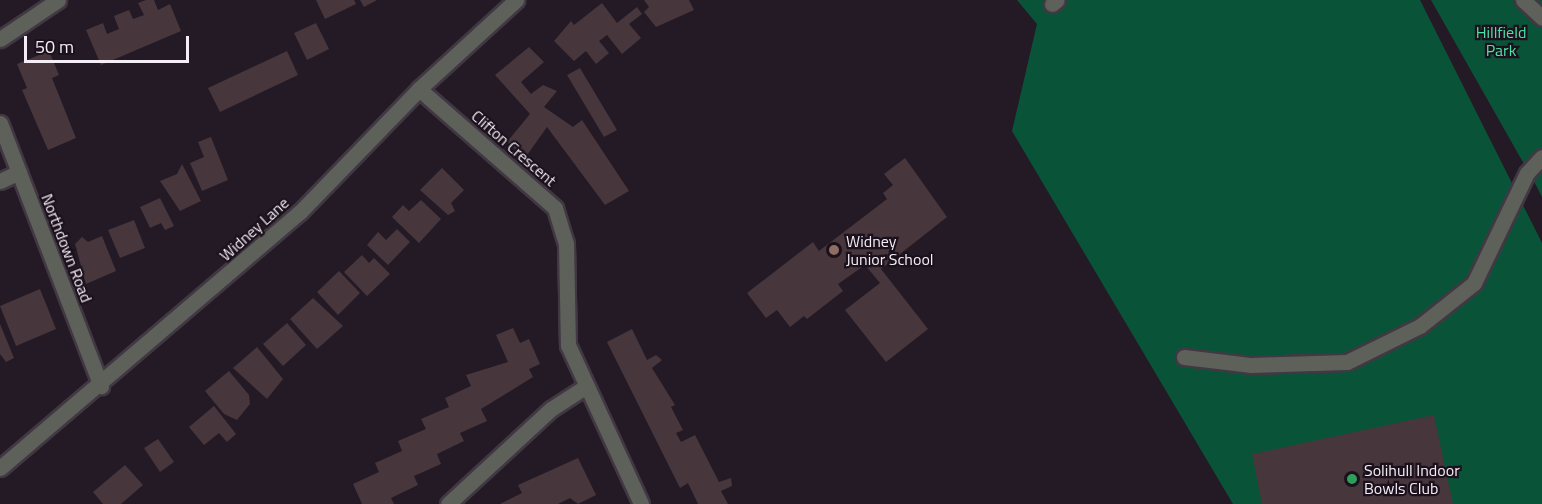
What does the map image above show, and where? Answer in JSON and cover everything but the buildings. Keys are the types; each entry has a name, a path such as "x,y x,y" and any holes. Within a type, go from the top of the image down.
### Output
{"street":[{"path":"0,39 58,0"},
{"name":"Widney Lane","path":"0,468 101,386 300,212 419,89 516,0"},
{"path":"1523,0 1542,18"},
{"name":"Clifton Crescent","path":"419,89 555,208 566,243 568,345 585,387 641,504"},
{"name":"Northdown Road","path":"0,123 101,386"},
{"path":"1184,357 1250,365 1347,362 1420,326 1474,283 1527,172 1542,157"},
{"path":"0,181 19,172"},
{"path":"448,504 551,409 585,387"}],"green space":[{"path":"1017,0 1420,0 1542,243 1542,504 1233,504 1012,131 1037,24"},
{"name":"Hillfield Park","path":"1431,0 1542,0 1542,197 1537,187"}],"place":[{"name":"Widney Junior School","path":"834,250"},
{"name":"Solihull Indoor Bowls Club","path":"1352,479"}]}
